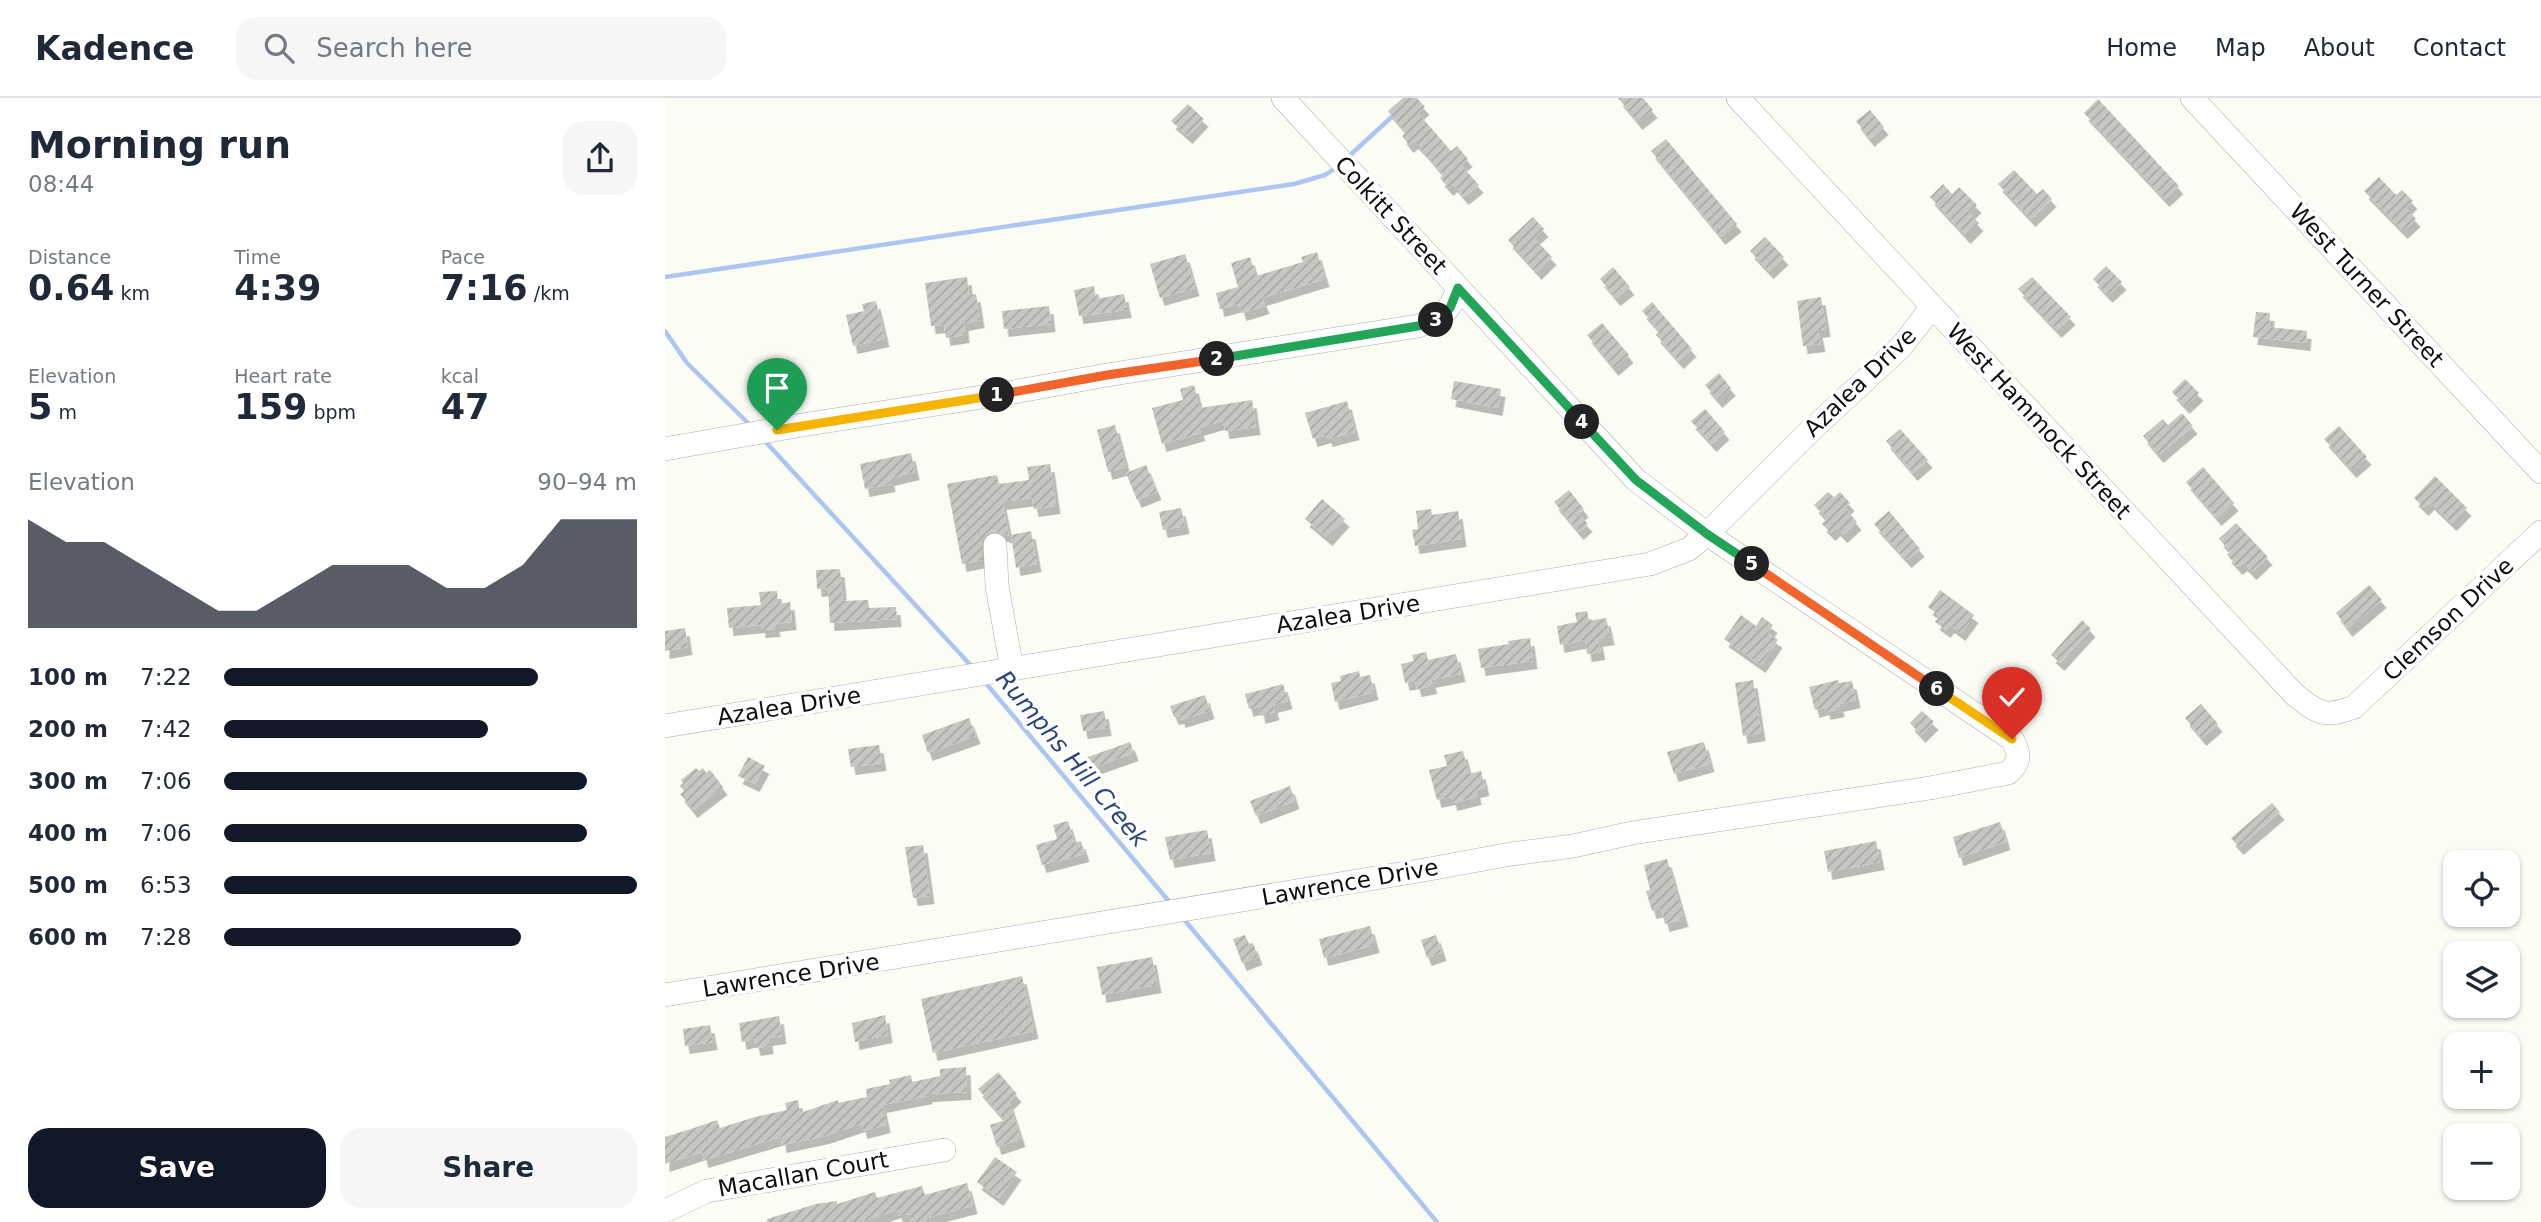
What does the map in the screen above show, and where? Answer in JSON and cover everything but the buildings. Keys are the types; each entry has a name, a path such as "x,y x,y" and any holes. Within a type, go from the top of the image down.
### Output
{"street":[{"name":"Colkitt Street","path":"1283,98 1636,480 1707,534 2012,739 2019,750"},
{"name":"West Hammock Street","path":"1738,98 2295,695 2316,711 2334,715 2354,707"},
{"name":"West Turner Street","path":"2193,98 2541,472"},
{"path":"665,449 1418,326 1445,315 1458,288"},
{"name":"Azalea Drive","path":"665,726 1650,564 1689,549 1707,534 1741,497 1901,347 1932,307"},
{"name":"Clemson Drive","path":"2354,707 2541,532"},
{"path":"995,545 997,586 1012,669"},
{"name":"Lawrence Drive","path":"665,995 1511,854 1563,848 1622,835 1930,788 2008,773 2019,759 2019,750"},
{"name":"Macallan Court","path":"665,1211 707,1191 944,1150"}],"waterway":[{"path":"1348,157 1396,113"},
{"path":"665,277 1294,184 1325,175 1337,167"},
{"name":"Rumphs Hill Creek","path":"665,331 687,363 751,426"},
{"name":"Rumphs Hill Creek","path":"764,440 974,669"},
{"name":"Rumphs Hill Creek","path":"984,681 1172,905"},
{"name":"Rumphs Hill Creek","path":"1182,917 1437,1222"}],"route":[{"path":"777,430 1418,326 1445,315 1458,288 1636,480 1707,534 2012,739"}]}
